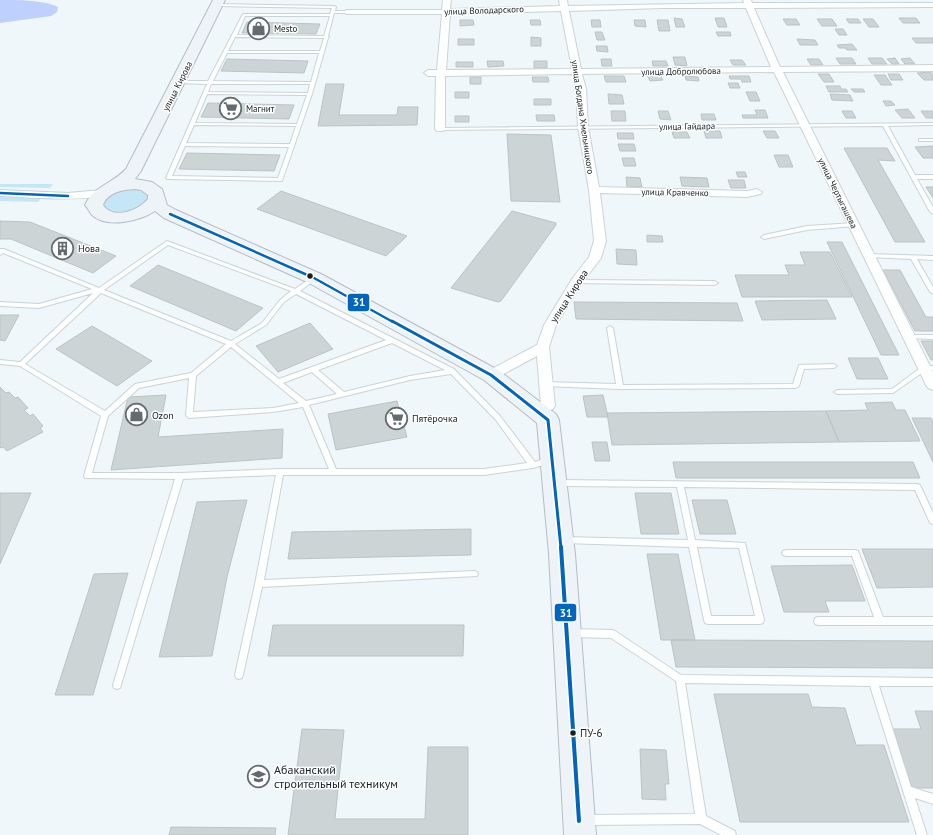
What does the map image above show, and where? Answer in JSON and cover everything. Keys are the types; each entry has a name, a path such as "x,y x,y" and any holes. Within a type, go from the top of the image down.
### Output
{"main road":[{"name":"улица Кирова","path":"137,178 179,82 218,3"},
{"path":"170,214 138,214 125,217 107,216 98,212 101,196 137,178 153,190 156,200 161,208 170,214 265,254 314,278 491,375 548,413 546,469 560,540 579,828"},
{"path":"138,214 148,209 156,200"}],"street":[{"path":"440,129 441,73 447,0"},
{"name":"улица Чертыгашева","path":"748,2 777,70 909,337 929,368 933,385"},
{"name":"улица Володарского","path":"347,12 446,12 564,4 914,2 933,5"},
{"name":"улица Богдана Хмельницкого","path":"564,4 581,89 583,127 594,190 600,241 595,258"},
{"name":"улица Добролюбова","path":"428,73 933,68"},
{"name":"улица Кравченко","path":"594,190 747,194 757,192"},
{"path":"0,193 68,196 83,200 101,196"},
{"name":"улица Кирова","path":"543,347 550,324 576,282 595,258"},
{"path":"491,375 543,347 548,413"}],"lane":[{"path":"303,6 304,0"},
{"path":"218,3 333,6 333,14 310,94 280,180 169,178 210,82 235,36 244,15 333,14 347,12"},
{"path":"235,36 327,37"},
{"path":"226,52 322,52"},
{"path":"179,82 313,83"},
{"path":"205,94 310,94"},
{"path":"192,124 299,125 310,94"},
{"name":"улица Гайдара","path":"440,129 804,124 933,124"},
{"path":"885,125 933,212"},
{"path":"921,140 933,140"},
{"path":"183,144 292,146"},
{"path":"913,177 933,177"},
{"path":"764,237 807,228 854,225"},
{"path":"21,364 100,290 167,242 296,291 390,341 452,371 546,469"},
{"path":"0,253 2,250 231,344 306,404 334,472"},
{"path":"869,256 933,258"},
{"path":"913,258 933,292"},
{"path":"314,278 282,301 264,324 231,344 192,375 137,386 105,415 88,476 180,476 280,472 484,472 546,469 680,485 917,487 933,521"},
{"path":"576,282 715,283"},
{"path":"0,304 39,306 100,290"},
{"path":"610,328 620,387"},
{"path":"909,337 933,337"},
{"path":"279,382 390,341"},
{"path":"0,362 21,364 105,415"},
{"path":"545,384 620,387 796,386 801,367 834,366"},
{"path":"837,392 893,392 929,368"},
{"path":"313,370 342,394"},
{"path":"192,375 188,415 273,410 306,404 410,378 452,371"},
{"path":"239,676 280,472"},
{"path":"117,685 180,476"},
{"path":"560,540 692,543 742,545 760,620 708,620 692,543 680,485"},
{"path":"786,553 855,552 880,621"},
{"path":"258,584 474,574"},
{"path":"818,621 933,621"},
{"path":"567,632 612,634 680,679 933,682"},
{"path":"680,679 701,819"},
{"path":"873,682 922,835"},
{"path":"908,791 933,799"},
{"path":"579,828 701,819 731,835"}],"shaded area":[{"path":"0,184 53,184 50,188 0,187"},
{"path":"137,187 152,196 136,212 110,214 99,202 105,195"},
{"path":"0,197 41,198 38,202 0,201"}],"water":[{"path":"0,0 23,0 46,3 58,7 57,12 51,16 0,23"}],"building":[{"path":"674,18 682,19 685,27 676,27"},
{"path":"715,18 724,18 727,27 718,27"},
{"path":"899,18 916,18 920,23 903,23"},
{"path":"783,19 796,19 800,25 787,25"},
{"path":"817,19 832,19 837,26 822,26"},
{"path":"846,19 858,19 861,23 849,23"},
{"path":"863,19 873,19 879,27 869,27"},
{"path":"460,20 473,20 474,25 460,26"},
{"path":"530,20 540,20 541,25 531,25"},
{"path":"591,20 600,20 601,27 592,27"},
{"path":"634,20 645,20 646,27 635,26"},
{"path":"657,20 668,20 670,31 659,31"},
{"path":"247,22 320,24 316,34 242,33"},
{"path":"835,29 843,29 847,35 839,35"},
{"path":"595,32 602,32 605,40 597,40"},
{"path":"716,32 730,32 731,36 718,36"},
{"path":"531,37 541,38 541,46 531,46"},
{"path":"912,38 933,38 933,43 916,43"},
{"path":"458,39 474,39 474,45 458,45"},
{"path":"797,39 815,40 818,45 800,45"},
{"path":"852,44 857,50 839,48 837,45"},
{"path":"596,46 607,46 608,52 597,51"},
{"path":"673,57 685,57 687,66 675,65"},
{"path":"836,58 852,58 856,64 840,64"},
{"path":"868,58 882,58 887,64 872,64"},
{"path":"895,58 899,64 892,64 887,59"},
{"path":"910,58 915,64 905,64 901,59"},
{"path":"227,59 308,61 304,73 221,71"},
{"path":"601,59 611,59 612,66 602,66"},
{"path":"807,59 819,59 823,65 811,65"},
{"path":"730,60 742,60 746,65 733,65"},
{"path":"487,61 503,61 504,66 488,67"},
{"path":"534,61 547,61 547,68 534,68"},
{"path":"652,61 666,61 668,66 653,66"},
{"path":"456,62 473,62 473,67 456,67"},
{"path":"931,72 933,75 933,80 924,80 917,73"},
{"path":"818,74 829,74 834,82 824,82"},
{"path":"888,74 899,74 903,80 891,80"},
{"path":"647,75 660,75 663,80 650,81"},
{"path":"874,75 885,75 892,85 881,85"},
{"path":"604,76 624,76 626,82 606,82"},
{"path":"685,76 698,77 699,81 686,80"},
{"path":"729,76 749,76 751,82 742,82 741,79 730,79"},
{"path":"470,77 481,77 481,84 470,84"},
{"path":"532,77 548,77 549,82 533,82"},
{"path":"728,83 738,83 740,88 730,88"},
{"path":"326,84 344,84 339,115 397,115 398,107 418,107 417,125 318,126"},
{"path":"826,86 840,86 841,89 846,89 848,92 829,92"},
{"path":"851,89 863,89 865,92 854,92"},
{"path":"455,92 469,92 469,98 455,98"},
{"path":"746,92 756,92 760,101 750,101"},
{"path":"608,94 622,95 624,104 609,104"},
{"path":"830,94 850,95 853,101 832,100"},
{"path":"534,99 551,99 551,105 534,105"},
{"path":"883,101 891,101 895,105 886,106"},
{"path":"208,103 294,105 289,119 201,117"},
{"path":"908,109 915,118 902,118 895,110"},
{"path":"755,110 765,110 768,118 743,118 742,115 757,115"},
{"path":"611,111 625,111 626,121 612,121"},
{"path":"658,111 668,111 671,120 660,119"},
{"path":"842,111 852,111 856,118 846,118"},
{"path":"921,111 933,111 933,118 926,118"},
{"path":"701,114 714,114 716,120 702,120"},
{"path":"536,115 554,115 555,121 537,121"},
{"path":"455,116 469,116 469,122 455,122"},
{"path":"704,131 720,131 722,138 706,138"},
{"path":"763,131 775,131 779,138 767,138"},
{"path":"672,132 687,132 690,138 674,138"},
{"path":"617,133 633,133 634,139 618,139"},
{"path":"507,134 551,135 560,202 511,201"},
{"path":"618,144 634,144 636,151 620,151"},
{"path":"933,146 933,158 923,158 915,147"},
{"path":"844,148 887,148 895,161 878,160 925,242 895,242"},
{"path":"187,153 280,155 274,171 179,169"},
{"path":"774,155 788,155 793,167 779,167"},
{"path":"622,158 634,158 636,166 624,166"},
{"path":"736,172 745,172 747,177 738,177"},
{"path":"626,177 640,178 642,187 627,187"},
{"path":"680,177 707,178 709,187 682,186"},
{"path":"728,180 744,180 746,188 731,188"},
{"path":"926,187 933,187 933,198"},
{"path":"281,191 407,236 386,256 257,209"},
{"path":"512,211 556,223 556,225 501,301 498,302 451,288"},
{"name":"Нова","path":"0,221 30,222 116,256 93,273 11,239 0,239"},
{"path":"647,235 662,236 663,242 647,242"},
{"path":"827,242 842,242 899,355 881,355"},
{"path":"616,249 636,250 637,265 617,264"},
{"path":"800,252 830,252 852,297 742,297 735,275 789,275 785,265 805,265"},
{"path":"158,265 263,308 236,331 130,286"},
{"path":"883,270 900,270 926,317 933,317 933,331 915,331"},
{"path":"827,300 836,319 762,320 755,301"},
{"path":"574,302 737,303 743,321 576,319"},
{"path":"0,315 19,315 5,341 0,340"},
{"path":"310,323 333,349 278,372 256,346"},
{"path":"92,326 152,361 117,386 56,349"},
{"path":"921,341 933,341 933,360 931,360"},
{"path":"848,358 878,358 888,379 857,379"},
{"path":"0,387 6,393 9,392 15,398 18,397 28,408 24,410 30,416 33,414 43,426 40,428 43,432 7,451 3,447 0,447"},
{"path":"166,395 158,437 283,429 282,458 111,470 128,397"},
{"path":"603,395 608,417 587,417 583,396"},
{"path":"397,401 407,437 336,450 328,414"},
{"path":"892,402 896,410 905,410 920,441 839,442 826,411 868,410 865,403"},
{"path":"826,411 839,442 612,445 607,413"},
{"path":"912,418 931,418 933,422 933,462"},
{"path":"592,442 607,442 610,461 595,461"},
{"path":"673,462 913,462 920,478 676,478"},
{"path":"0,493 31,493 0,564"},
{"path":"635,493 671,493 679,534 641,534"},
{"path":"247,500 227,577 212,656 159,657 197,502"},
{"path":"692,500 727,500 736,534 700,534"},
{"path":"471,529 471,555 288,559 292,532"},
{"path":"862,549 933,549 933,587 877,588"},
{"path":"647,554 678,554 695,640 661,640"},
{"path":"852,565 865,601 825,601 829,612 784,612 771,566"},
{"path":"128,573 93,695 55,695 94,574"},
{"path":"273,625 464,625 463,656 268,656"},
{"path":"671,640 933,641 933,668 676,667"},
{"path":"714,694 808,694 812,707 845,708 856,745 884,745 909,822 740,822"},
{"path":"915,711 933,711 933,788 912,788 893,729 921,729"},
{"path":"302,729 344,730 335,819 425,819 428,747 468,747 468,835 288,835"},
{"path":"640,749 666,750 669,784 665,784 666,800 642,799"},
{"path":"171,827 276,828 275,835 169,835"}],"transit line":[{"name":"31","path":"0,193 68,196"},
{"name":"31","path":"170,214 314,278 491,375 548,420 562,554 579,821"}],"place":[{"name":"Mesto","path":"259,28"},
{"name":"Магнит","path":"231,108"},
{"name":"Нова","path":"63,248"},
{"name":"Ozon","path":"137,415"},
{"name":"Пятёрочка","path":"396,418"},
{"name":"ПУ-6","path":"573,733"},
{"name":"Абаканский строительный техникум","path":"259,776"}]}
